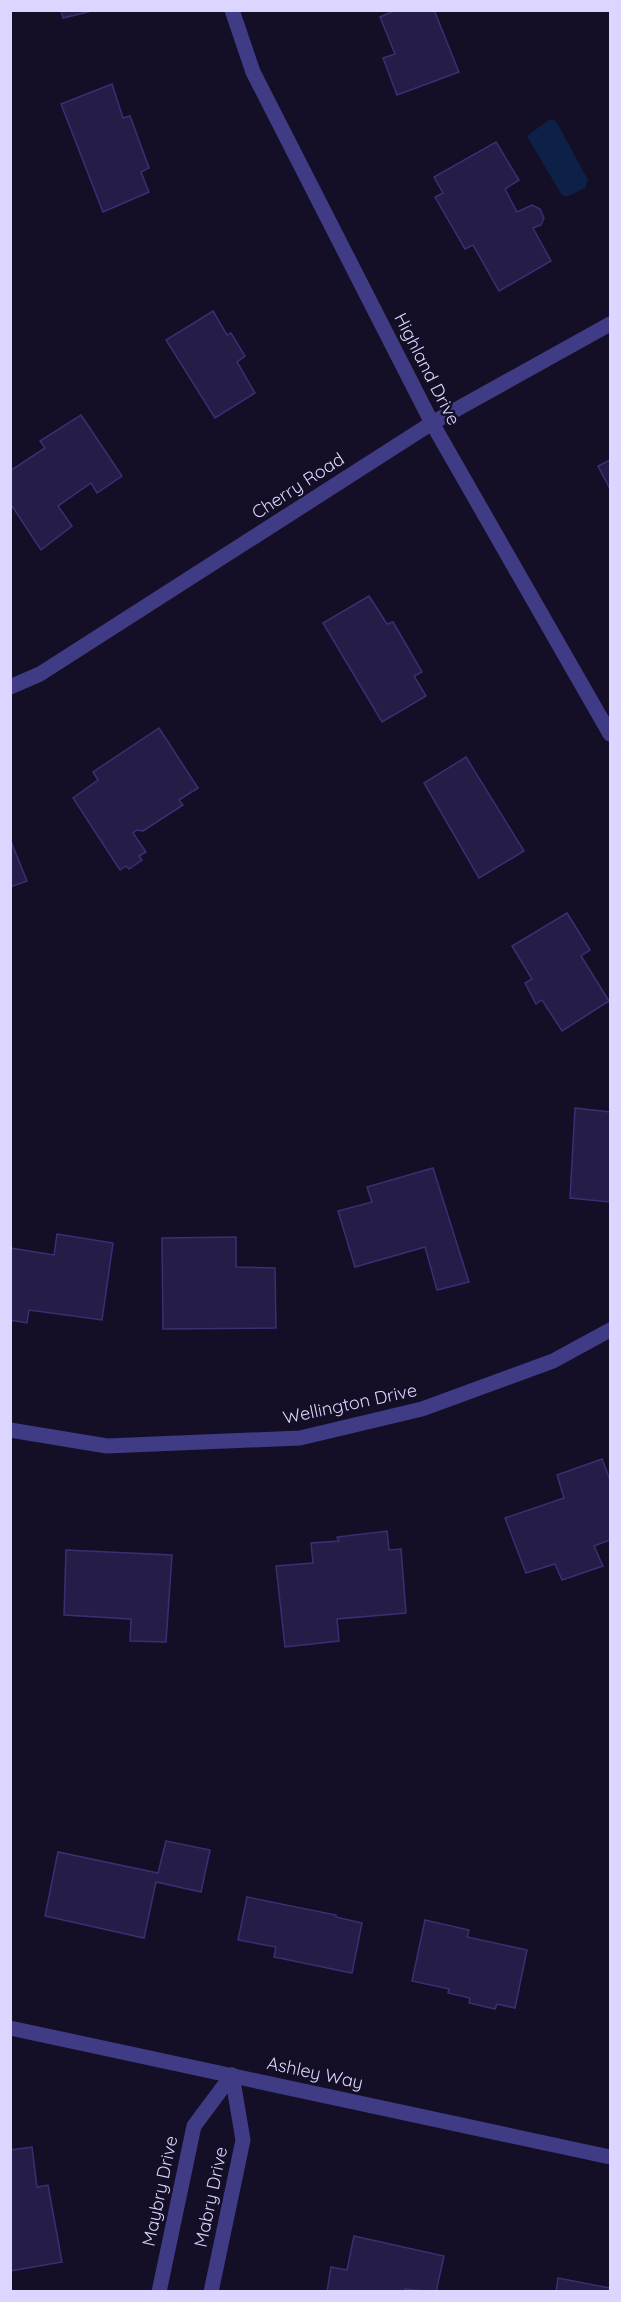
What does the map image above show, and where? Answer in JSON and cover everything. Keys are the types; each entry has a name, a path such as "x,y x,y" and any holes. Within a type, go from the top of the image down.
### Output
{"street":[{"name":"Highland Drive","path":"232,10 253,72 432,423 610,734"},
{"name":"Cherry Road","path":"10,687 40,674 432,423 610,324"},
{"name":"Wellington Drive","path":"10,1430 107,1446 300,1438 422,1409 553,1362 610,1330"},
{"name":"Ashley Way","path":"10,2028 610,2157"},
{"name":"Maybry Drive","path":"159,2292 194,2126 232,2075"},
{"name":"Mabry Drive","path":"211,2292 243,2140 232,2075"}],"water":[{"path":"549,120 557,123 588,180 585,188 568,196 563,196 560,192 527,136"}],"building":[{"path":"61,10 96,10 63,18"},
{"path":"396,10 434,10 459,72 397,95 383,58 395,54 380,17"},
{"path":"112,84 123,118 130,116 149,168 141,172 149,192 103,212 61,104"},
{"path":"496,142 519,180 505,189 517,212 532,205 540,209 544,218 541,225 533,228 551,261 499,291 473,245 465,249 435,197 443,193 434,177"},
{"path":"213,311 227,335 231,333 245,356 237,362 255,393 215,418 166,340"},
{"path":"81,415 122,476 97,493 91,483 58,506 72,526 41,550 10,503 10,471 45,448 40,441"},
{"path":"610,460 610,489 598,466"},
{"path":"369,596 387,624 393,622 422,672 414,676 426,696 382,722 323,623"},
{"path":"159,728 198,788 179,800 183,805 143,831 137,830 133,833 146,852 139,856 142,860 129,869 126,866 120,870 73,798 98,780 93,772"},
{"path":"466,757 524,851 479,878 424,783"},
{"path":"10,839 27,881 10,887"},
{"path":"567,913 590,950 581,956 609,1001 562,1031 542,1000 536,1004 525,983 532,979 512,946"},
{"path":"575,1108 610,1112 610,1202 570,1198"},
{"path":"433,1168 469,1282 437,1290 425,1247 355,1267 338,1211 372,1202 367,1187"},
{"path":"57,1234 113,1243 102,1320 29,1310 27,1323 10,1320 10,1248 54,1255"},
{"path":"236,1237 236,1267 275,1268 276,1328 163,1329 162,1238"},
{"path":"602,1459 610,1480 610,1540 594,1546 603,1566 562,1580 555,1564 526,1573 505,1518 564,1498 557,1475"},
{"path":"387,1531 389,1550 401,1549 406,1613 337,1619 339,1641 285,1647 276,1566 313,1563 311,1543 339,1541 337,1537"},
{"path":"66,1550 172,1555 166,1642 130,1641 131,1619 64,1615"},
{"path":"166,1841 210,1850 201,1892 156,1882 144,1938 45,1916 58,1852 158,1873"},
{"path":"247,1897 336,1915 336,1917 362,1923 352,1973 274,1957 276,1947 238,1940"},
{"path":"425,1920 469,1930 467,1937 527,1950 515,2008 497,2004 495,2009 469,2003 470,1998 448,1993 449,1989 412,1981"},
{"path":"32,2147 37,2187 48,2185 62,2262 10,2271 10,2150"},
{"path":"354,2236 444,2256 436,2292 405,2289 404,2292 327,2292 331,2267 347,2270"},
{"path":"558,2278 610,2288 610,2292 556,2292"}]}
